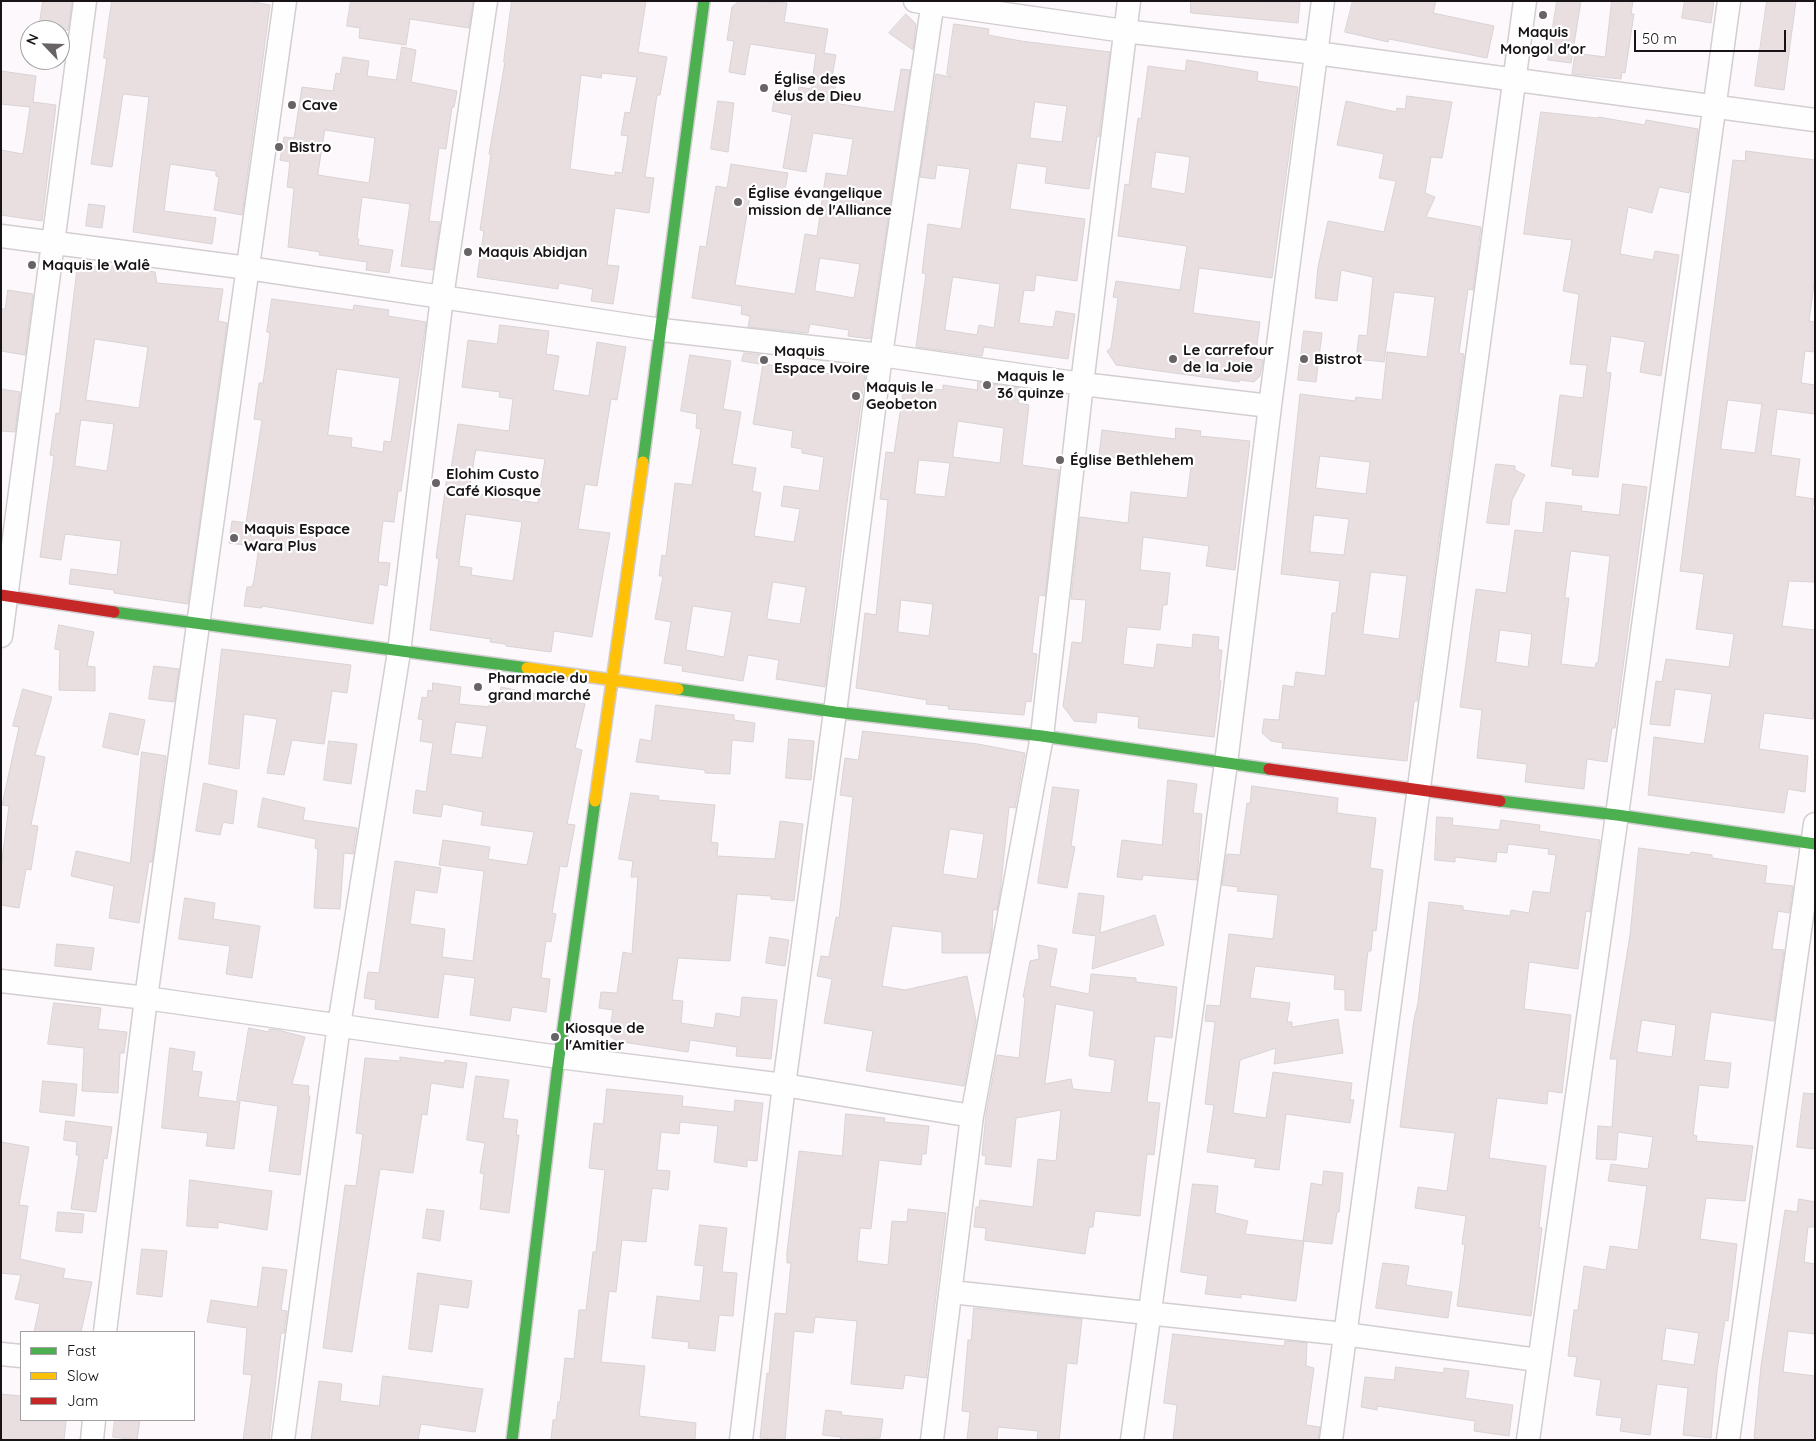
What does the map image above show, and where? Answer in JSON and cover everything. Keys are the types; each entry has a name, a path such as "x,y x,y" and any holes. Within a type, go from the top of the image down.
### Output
{"street":[{"path":"1,636 4,595 54,244 86,1"},
{"path":"106,1331 146,998 285,1"},
{"path":"283,1440 339,1025 399,652 442,297 486,1"},
{"path":"512,1440 560,1057 611,679 662,330 704,1"},
{"path":"932,1440 972,1116 1042,736 1082,384 1129,1"},
{"path":"1132,1440 1226,763 1323,1"},
{"path":"1331,1440 1525,1"},
{"path":"1528,1440 1538,1360 1618,815 1716,108 1729,1"},
{"path":"741,1440 784,1085 836,712 927,2 1124,31 1316,53 1815,120"},
{"path":"1,236 248,268 662,330 881,355 1082,384 1270,406"},
{"path":"4,595 199,625 611,679 836,712 1042,736 1419,791 1814,837 1728,1440"},
{"path":"1,981 146,998 560,1057 784,1085 972,1116"},
{"path":"951,1292 1344,1334 1538,1360"},
{"path":"1,1354 20,1356"},
{"path":"92,1440 94,1421"}],"building":[{"path":"43,1 72,1 69,20 40,20"},
{"path":"112,1 248,1 270,5 242,215 214,210 219,177 216,176 216,171 170,164 164,211 216,218 212,244 133,232 149,97 123,94 112,167 91,164 107,58 104,58"},
{"path":"351,1 473,1 469,28 410,19 406,45 359,38 360,28 347,26"},
{"path":"512,1 646,1 638,52 667,57 660,95 657,95 645,177 654,178 649,213 615,208 607,265 619,266 613,304 591,301 593,289 559,283 558,289 477,277 484,231 480,230 491,154 489,154","holes":["602,73 637,77 630,113 625,112 621,135 628,136 622,173 615,172 615,176 570,169 581,75 601,78"]},
{"path":"740,1 787,3 784,22 828,29 824,53 836,55 831,82 836,83 833,103 894,112 901,69 910,70 870,339 848,336 849,330 810,324 808,333 748,327 750,316 741,314 742,306 692,298 700,246 706,247 716,186 727,188 731,164 788,173 784,195 751,190 735,285 795,294 805,234 817,236 826,173 847,176 853,139 813,133 806,172 783,168 792,115 772,111 776,90 798,93 799,87 811,89 816,54 750,44 745,75 729,72 734,41 727,40 732,7","holes":["820,258 860,264 854,298 815,291"]},
{"path":"1191,1 1300,2 1298,23 1191,13"},
{"path":"1353,1 1436,1 1433,13 1494,26 1487,58 1389,39 1388,42 1345,32"},
{"path":"1557,1 1581,1 1571,63 1548,60"},
{"path":"1612,1 1633,1 1631,14 1634,14 1625,73 1622,72 1621,79 1572,74 1575,53 1605,57"},
{"path":"1685,1 1714,1 1711,23 1682,18"},
{"path":"1767,1 1796,1 1784,90 1755,86"},
{"path":"906,14 916,24 913,50 889,33"},
{"path":"954,24 989,29 988,35 1021,41 1110,52 1099,137 1097,136 1089,189 1045,183 1047,167 1017,163 1010,209 1085,219 1077,281 1036,275 1034,291 1024,290 1019,323 1053,327 1056,311 1075,314 1068,359 984,347 982,356 916,347 926,274 922,273 928,224 961,229 970,169 937,165 935,179 920,177 936,74 951,77 947,74","holes":["1035,102 1067,106 1062,142 1030,138","953,277 1000,284 994,328 979,325 977,335 945,330"]},
{"path":"402,47 416,50 411,82 457,91 454,107 452,107 446,149 439,148 429,221 440,222 433,270 401,266 410,204 362,197 357,238 359,239 358,245 393,250 389,273 366,270 367,262 319,255 320,252 288,247 294,188 287,187 290,162 280,160 284,137 294,138 302,87 333,91 336,73 340,74 343,57 369,61 367,76 396,80","holes":["325,130 375,138 369,183 318,175"]},
{"path":"1187,60 1258,72 1257,81 1298,87 1272,278 1199,268 1193,313 1260,322 1255,359 1263,360 1260,376 1254,382 1240,380 1239,382 1116,365 1107,351 1111,348 1118,298 1113,297 1116,281 1180,290 1187,246 1118,236 1125,184 1129,185 1138,118 1141,119 1148,66 1185,71","holes":["1156,152 1190,157 1185,194 1151,188"]},
{"path":"1,71 36,76 33,102 56,105 42,221 1,215 1,150 23,154 30,107 1,104"},
{"path":"1407,96 1452,102 1442,158 1431,157 1425,193 1435,197 1426,217 1481,227 1473,290 1468,289 1459,353 1464,354 1417,701 1414,701 1407,761 1282,748 1283,743 1271,741 1262,733 1264,719 1279,720 1283,685 1294,687 1296,672 1325,676 1332,613 1336,613 1340,581 1281,574 1300,394 1355,401 1356,397 1382,400 1387,352 1427,357 1435,297 1394,292 1384,362 1356,359 1359,335 1367,336 1373,277 1341,270 1337,301 1315,298 1318,267 1328,221 1384,232 1396,181 1379,178 1384,154 1337,145 1346,101 1396,112 1397,108 1405,109","holes":["1320,456 1370,462 1366,494 1316,488","1314,515 1349,519 1344,555 1310,552","1371,572 1407,576 1399,639 1363,634"]},
{"path":"718,101 734,103 728,152 711,149"},
{"path":"1541,112 1598,117 1645,125 1646,120 1698,129 1689,193 1659,187 1652,213 1628,207 1620,254 1653,260 1655,251 1679,255 1661,376 1640,372 1645,342 1611,336 1606,372 1611,373 1598,477 1572,475 1573,469 1551,466 1560,395 1583,398 1587,365 1570,364 1579,294 1563,291 1572,240 1524,234"},
{"path":"1746,151 1815,160 1815,277 1809,321 1815,322 1815,352 1805,351 1801,383 1815,385 1815,414 1777,409 1771,455 1800,459 1795,496 1814,499 1812,511 1815,511 1815,582 1789,581 1782,626 1815,630 1815,703 1813,719 1764,713 1759,749 1808,756 1805,792 1788,789 1784,813 1648,795 1654,737 1704,744 1712,694 1675,689 1670,726 1650,724 1656,681 1662,682 1666,659 1729,667 1734,634 1696,629 1704,574 1680,571 1733,160 1745,161","holes":["1728,400 1762,404 1755,453 1721,449"]},
{"path":"89,204 105,206 102,228 86,226"},
{"path":"78,264 105,268 106,265 155,272 157,283 223,289 218,321 227,323 188,604 114,593 114,590 69,584 71,569 117,575 121,541 65,534 61,560 40,557 54,456 50,455 56,413 59,414","holes":["95,339 148,347 139,408 86,400","81,420 114,424 107,471 75,466"]},
{"path":"8,290 33,294 25,355 1,351 1,309 5,309"},
{"path":"272,299 353,310 354,305 389,310 388,316 426,322 401,491 398,491 394,522 383,521 378,562 390,563 387,586 379,584 373,624 262,606 262,608 244,606 247,587 252,587 254,580 259,547 229,543 232,521 246,523 262,420 254,419 259,383 263,383 270,333 267,332","holes":["337,369 400,378 391,442 384,441 383,452 351,447 352,438 328,435"]},
{"path":"500,325 549,331 546,354 559,356 553,390 589,396 597,342 626,347 617,400 611,399 597,486 585,484 578,529 610,533 592,637 554,631 551,652 506,646 506,644 490,642 491,639 430,630 439,559 436,558 448,469 451,469 458,424 509,431 513,399 499,397 500,392 462,387 468,340 497,344","holes":["476,450 545,459 538,503 469,493","466,514 522,522 513,581 471,575 472,568 459,566"]},
{"path":"1304,331 1322,333 1316,382 1298,380"},
{"path":"744,353 762,355 760,364 742,361"},
{"path":"690,355 731,361 723,409 741,412 732,464 756,468 752,491 761,493 754,536 794,542 800,509 781,506 784,486 819,491 824,457 802,453 802,449 791,447 793,431 753,424 763,364 839,375 840,370 865,374 846,510 825,687 776,679 779,660 748,655 743,681 682,671 683,666 664,663 671,622 655,619 663,576 659,576 662,555 666,556 675,483 692,485 701,429 696,428 697,414 681,411","holes":["773,582 806,587 800,624 767,619","693,606 732,612 724,657 686,650"]},
{"path":"978,382 1020,388 1018,403 1029,405 1022,465 1059,470 1045,596 1039,595 1032,653 1037,654 1031,702 1026,701 1024,715 948,709 949,706 926,704 927,700 856,688 865,613 876,615 888,500 880,499 886,452 894,453 904,386 943,390 943,385 977,390","holes":["958,421 1004,428 1000,463 953,457","919,460 950,463 945,497 915,494","901,600 933,604 929,636 898,632"]},
{"path":"1,389 20,392 15,432 1,431"},
{"path":"1176,428 1201,431 1200,436 1250,441 1235,570 1206,566 1209,546 1143,537 1140,570 1170,573 1167,605 1163,605 1160,630 1127,627 1123,664 1154,668 1157,644 1192,648 1193,634 1219,637 1218,650 1222,650 1219,680 1221,681 1214,737 1138,728 1139,717 1097,712 1096,723 1074,721 1063,706 1072,642 1082,643 1086,600 1071,599 1080,517 1128,523 1131,492 1187,498 1191,466 1099,456 1102,430 1175,439"},
{"path":"1496,464 1515,466 1515,470 1525,475 1512,500 1509,525 1487,523"},
{"path":"1623,484 1647,487 1615,728 1612,728 1607,762 1587,759 1584,789 1525,782 1527,764 1477,758 1482,710 1460,707 1476,589 1506,593 1515,530 1543,533 1546,502 1582,506 1581,511 1619,515","holes":["1571,551 1610,556 1598,663 1596,663 1595,668 1561,664 1569,598 1565,598","1500,630 1532,634 1528,667 1496,662"]},
{"path":"59,625 94,632 87,666 95,667 95,691 59,690 60,650 55,649"},
{"path":"222,649 351,665 347,693 332,691 324,744 292,740 284,775 267,773 277,719 244,714 239,769 209,764"},
{"path":"154,666 179,669 174,702 149,699"},
{"path":"433,683 461,687 459,704 489,707 491,691 500,692 501,687 585,704 575,748 582,750 567,824 575,825 567,867 560,866 552,913 556,914 551,942 546,941 541,978 550,979 546,1012 512,1007 510,1021 470,1015 475,978 444,974 438,1018 375,1009 376,1000 364,998 368,972 379,973 395,861 441,868 437,893 415,890 410,924 445,929 442,957 473,961 484,871 439,865 443,840 490,847 488,859 527,865 534,832 481,825 483,812 443,804 441,817 413,813 416,790 426,792 433,743 420,741 423,720 418,719 422,697 427,698 428,690 432,691","holes":["456,722 487,726 482,758 451,754"]},
{"path":"23,689 52,697 35,755 45,757 31,825 38,826 31,870 26,869 19,908 1,905 1,867 9,806 2,805 19,727 13,726"},
{"path":"656,705 734,715 734,720 755,723 753,742 732,740 730,774 705,773 705,770 636,762 640,739 651,741"},
{"path":"110,713 145,720 138,755 103,747"},
{"path":"863,731 978,744 1025,753 1015,808 1009,807 1000,893 997,910 993,909 989,953 942,953 942,932 892,926 882,986 905,990 967,976 976,1020 964,1086 866,1071 873,1031 824,1023 832,979 817,976 821,956 829,957 836,917 839,918 853,797 840,795 845,758 858,760","holes":["950,829 984,834 977,879 943,874"]},
{"path":"789,739 814,741 811,780 786,778"},
{"path":"329,741 357,744 351,784 324,780"},
{"path":"142,752 166,756 152,862 149,862 139,923 109,918 114,886 71,876 76,851 130,863"},
{"path":"1168,780 1197,784 1193,813 1202,814 1197,880 1143,875 1142,880 1117,877 1122,840 1162,845"},
{"path":"204,783 237,791 233,824 223,822 220,835 196,831"},
{"path":"1252,786 1338,798 1337,813 1376,818 1370,868 1383,870 1376,931 1373,930 1371,951 1368,951 1361,1011 1345,1010 1345,990 1334,989 1335,975 1255,966 1250,998 1290,1003 1287,1022 1292,1022 1292,1027 1338,1019 1343,1053 1274,1064 1276,1048 1240,1060 1233,1113 1266,1118 1273,1072 1352,1083 1350,1100 1354,1100 1350,1123 1286,1114 1279,1170 1254,1167 1256,1159 1207,1152 1214,1105 1205,1104 1215,1022 1205,1021 1207,1005 1220,1006 1229,934 1273,939 1278,895 1237,891 1238,887 1222,885 1227,854 1240,855 1247,803 1250,803"},
{"path":"1053,787 1079,790 1071,846 1075,847 1067,888 1038,883"},
{"path":"631,793 659,796 658,800 715,805 711,842 718,843 717,856 775,859 780,821 803,824 794,901 771,899 771,896 737,894 730,961 678,958 672,1000 683,1001 681,1023 714,1028 716,1013 740,1017 742,997 777,1000 771,1059 736,1056 737,1047 690,1040 688,1052 616,1041 609,1035 613,1010 599,1008 601,992 617,993 623,952 632,954 638,877 631,877 633,861 619,859"},
{"path":"263,798 305,808 303,820 357,828 353,854 344,853 340,909 314,908 318,849 315,848 316,839 258,827"},
{"path":"1437,817 1453,818 1452,825 1499,830 1501,820 1540,825 1539,831 1600,840 1590,912 1586,911 1578,969 1529,962 1524,1009 1571,1015 1562,1093 1548,1091 1547,1104 1497,1098 1489,1158 1546,1166 1539,1227 1542,1228 1531,1316 1457,1306 1465,1245 1462,1244 1466,1216 1415,1208 1418,1187 1447,1191 1455,1133 1400,1127 1414,1019 1418,1003 1429,902 1463,906 1463,910 1510,916 1511,910 1529,913 1533,891 1550,893 1556,855 1548,854 1549,849 1508,844 1507,853 1497,852 1496,862 1455,857 1455,862 1435,860"},
{"path":"1639,848 1690,855 1691,852 1712,855 1712,858 1767,866 1765,883 1793,886 1789,913 1778,911 1772,949 1784,950 1774,1021 1711,1012 1704,1060 1731,1063 1728,1088 1699,1085 1693,1135 1697,1136 1696,1141 1753,1146 1745,1201 1706,1198 1700,1239 1737,1244 1728,1321 1725,1320 1717,1371 1711,1438 1683,1435 1688,1388 1657,1384 1650,1435 1620,1431 1622,1418 1596,1415 1601,1380 1574,1376 1577,1357 1568,1356 1574,1310 1578,1310 1584,1266 1606,1270 1610,1246 1638,1250 1647,1186 1608,1181 1611,1164 1648,1169 1653,1137 1618,1132 1616,1160 1596,1159 1598,1126 1612,1127 1617,1059 1610,1059 1630,935","holes":["1642,1020 1676,1025 1672,1057 1637,1052","1666,1328 1699,1333 1694,1365 1662,1360"]},
{"path":"1079,893 1104,896 1100,933 1155,915 1164,945 1092,969 1096,936 1073,933"},
{"path":"185,898 215,903 213,919 260,926 252,978 226,974 230,946 179,939"},
{"path":"770,937 789,940 785,966 766,963"},
{"path":"57,944 94,948 91,970 55,966"},
{"path":"1038,945 1057,949 1050,986 1089,994 1091,974 1136,978 1136,982 1177,987 1172,1038 1155,1036 1147,1102 1160,1103 1154,1155 1147,1154 1140,1216 1095,1211 1093,1227 1089,1227 1085,1254 985,1240 986,1228 974,1227 976,1207 979,1207 980,1200 1033,1207 1038,1159 1056,1161 1061,1110 1016,1118 1011,1167 985,1164 986,1156 982,1155 986,1114 997,1055 1019,1058 1025,998 1023,997 1030,961 1039,959","holes":["1056,1004 1094,1011 1089,1056 1115,1060 1111,1093 1073,1089 1071,1079 1045,1084"]},
{"path":"54,1003 101,1008 98,1029 127,1032 124,1053 120,1053 118,1093 82,1091 84,1048 48,1044"},
{"path":"249,1028 269,1032 269,1029 278,1030 305,1037 292,1084 309,1086 308,1096 310,1096 300,1175 269,1171 278,1106 237,1100"},
{"path":"170,1048 195,1052 192,1071 202,1072 198,1097 240,1102 234,1149 206,1146 208,1133 162,1128"},
{"path":"400,1057 445,1063 445,1060 467,1063 463,1088 431,1083 427,1115 422,1114 413,1173 380,1169 352,1352 323,1348 345,1185 356,1186 363,1134 356,1133 365,1058 400,1061"},
{"path":"476,1076 509,1080 503,1118 518,1120 516,1135 519,1135 509,1213 480,1209 484,1174 480,1173 485,1143 467,1140"},
{"path":"43,1081 77,1084 74,1116 40,1112"},
{"path":"607,1089 683,1096 682,1106 734,1112 735,1100 763,1103 757,1161 747,1160 747,1167 714,1162 718,1126 680,1122 679,1134 661,1132 657,1170 670,1171 668,1190 652,1188 646,1242 622,1240 616,1292 609,1291 601,1362 645,1366 639,1416 696,1423 695,1440 551,1440 553,1420 556,1420 558,1402 560,1402 565,1358 574,1359 579,1310 586,1310 593,1252 596,1252 605,1170 589,1168 594,1123 603,1124"},
{"path":"1804,1093 1815,1094 1815,1149 1797,1147"},
{"path":"846,1114 885,1118 884,1122 929,1126 926,1154 922,1154 921,1165 879,1160 871,1229 860,1228 857,1261 888,1265 892,1221 907,1222 908,1209 946,1213 926,1378 905,1375 903,1389 851,1384 857,1321 815,1317 813,1333 794,1331 785,1440 760,1438 775,1313 786,1314 791,1263 787,1263 787,1252 799,1151 842,1156"},
{"path":"66,1121 112,1127 107,1159 104,1158 96,1212 71,1209 79,1155 76,1155 77,1142 64,1140"},
{"path":"1,1142 29,1147 19,1205 28,1206 20,1259 65,1269 63,1278 92,1282 81,1331 34,1331 40,1304 15,1299 21,1275 1,1273"},
{"path":"1324,1171 1343,1173 1339,1212 1337,1212 1332,1244 1303,1241 1311,1183 1322,1185"},
{"path":"190,1180 272,1191 267,1230 218,1222 218,1228 187,1226"},
{"path":"1193,1184 1218,1186 1215,1213 1248,1221 1245,1234 1304,1241 1296,1301 1241,1294 1241,1298 1205,1294 1208,1276 1181,1272"},
{"path":"1799,1199 1815,1202 1815,1227 1808,1227 1804,1262 1815,1264 1815,1334 1788,1331 1783,1372 1815,1376 1815,1440 1760,1440 1754,1438 1761,1366 1785,1210 1797,1212"},
{"path":"427,1209 444,1211 440,1241 423,1238"},
{"path":"58,1212 84,1214 82,1233 56,1231"},
{"path":"700,1225 727,1228 722,1272 737,1273 733,1316 719,1315 715,1351 688,1348 689,1342 652,1338 657,1296 700,1301 704,1266 695,1265"},
{"path":"142,1249 167,1251 162,1297 137,1294"},
{"path":"1383,1263 1409,1266 1406,1285 1452,1292 1448,1318 1376,1308"},
{"path":"263,1267 287,1270 281,1310 287,1311 284,1333 281,1333 269,1440 243,1440 252,1375 243,1374 247,1328 207,1322 211,1300 257,1307"},
{"path":"418,1273 472,1281 468,1308 439,1304 432,1352 409,1349"},
{"path":"974,1308 1082,1319 1077,1364 1067,1363 1059,1440 1037,1440 1038,1431 998,1427 997,1440 967,1440 970,1412 962,1411 968,1340 971,1340"},
{"path":"1173,1334 1284,1346 1285,1341 1307,1343 1306,1366 1314,1368 1306,1425 1320,1427 1318,1440 1173,1440 1177,1405 1164,1403"},
{"path":"1396,1367 1444,1373 1444,1368 1469,1371 1465,1398 1513,1405 1509,1436 1474,1431 1475,1421 1377,1406 1377,1410 1361,1407 1365,1377 1394,1380"},
{"path":"383,1376 483,1389 475,1432 421,1424 418,1440 311,1440 319,1381 342,1384 340,1401 379,1406"},
{"path":"1,1394 20,1396 20,1421 66,1421 64,1440 1,1440"},
{"path":"826,1410 842,1412 841,1415 883,1419 880,1438 840,1440 841,1437 823,1435"},
{"path":"115,1421 140,1421 137,1440 113,1437"}],"traffic: fast":[{"path":"643,462 704,1"},
{"path":"114,612 527,668"},
{"path":"678,689 835,712 1042,736 1269,769"},
{"path":"512,1440 559,1057 595,801"},
{"path":"1500,801 1617,815 1815,844"}],"traffic: slow":[{"path":"595,801 643,462"},
{"path":"527,668 678,689"}],"traffic: jam":[{"path":"1,595 114,612"},
{"path":"1269,769 1500,801"}],"place":[{"name":"Maquis Mongol d'or","path":"1543,15"},
{"name":"Église des élus de Dieu","path":"764,88"},
{"name":"Cave","path":"292,105"},
{"name":"Bistro","path":"279,147"},
{"name":"Église évangelique mission de l'Alliance","path":"738,202"},
{"name":"Maquis Abidjan","path":"468,252"},
{"name":"Maquis le Walê","path":"32,265"},
{"name":"Le carrefour de la Joie","path":"1173,359"},
{"name":"Bistrot","path":"1304,359"},
{"name":"Maquis Espace Ivoire","path":"764,360"},
{"name":"Maquis le 36 quinze","path":"987,385"},
{"name":"Maquis le Geobeton","path":"856,396"},
{"name":"Église Bethlehem","path":"1060,460"},
{"name":"Elohim Custo Café Kiosque","path":"436,483"},
{"name":"Maquis Espace Wara Plus","path":"234,538"},
{"name":"Pharmacie du grand marché","path":"478,687"},
{"name":"Kiosque de l'Amitier","path":"555,1037"}]}
